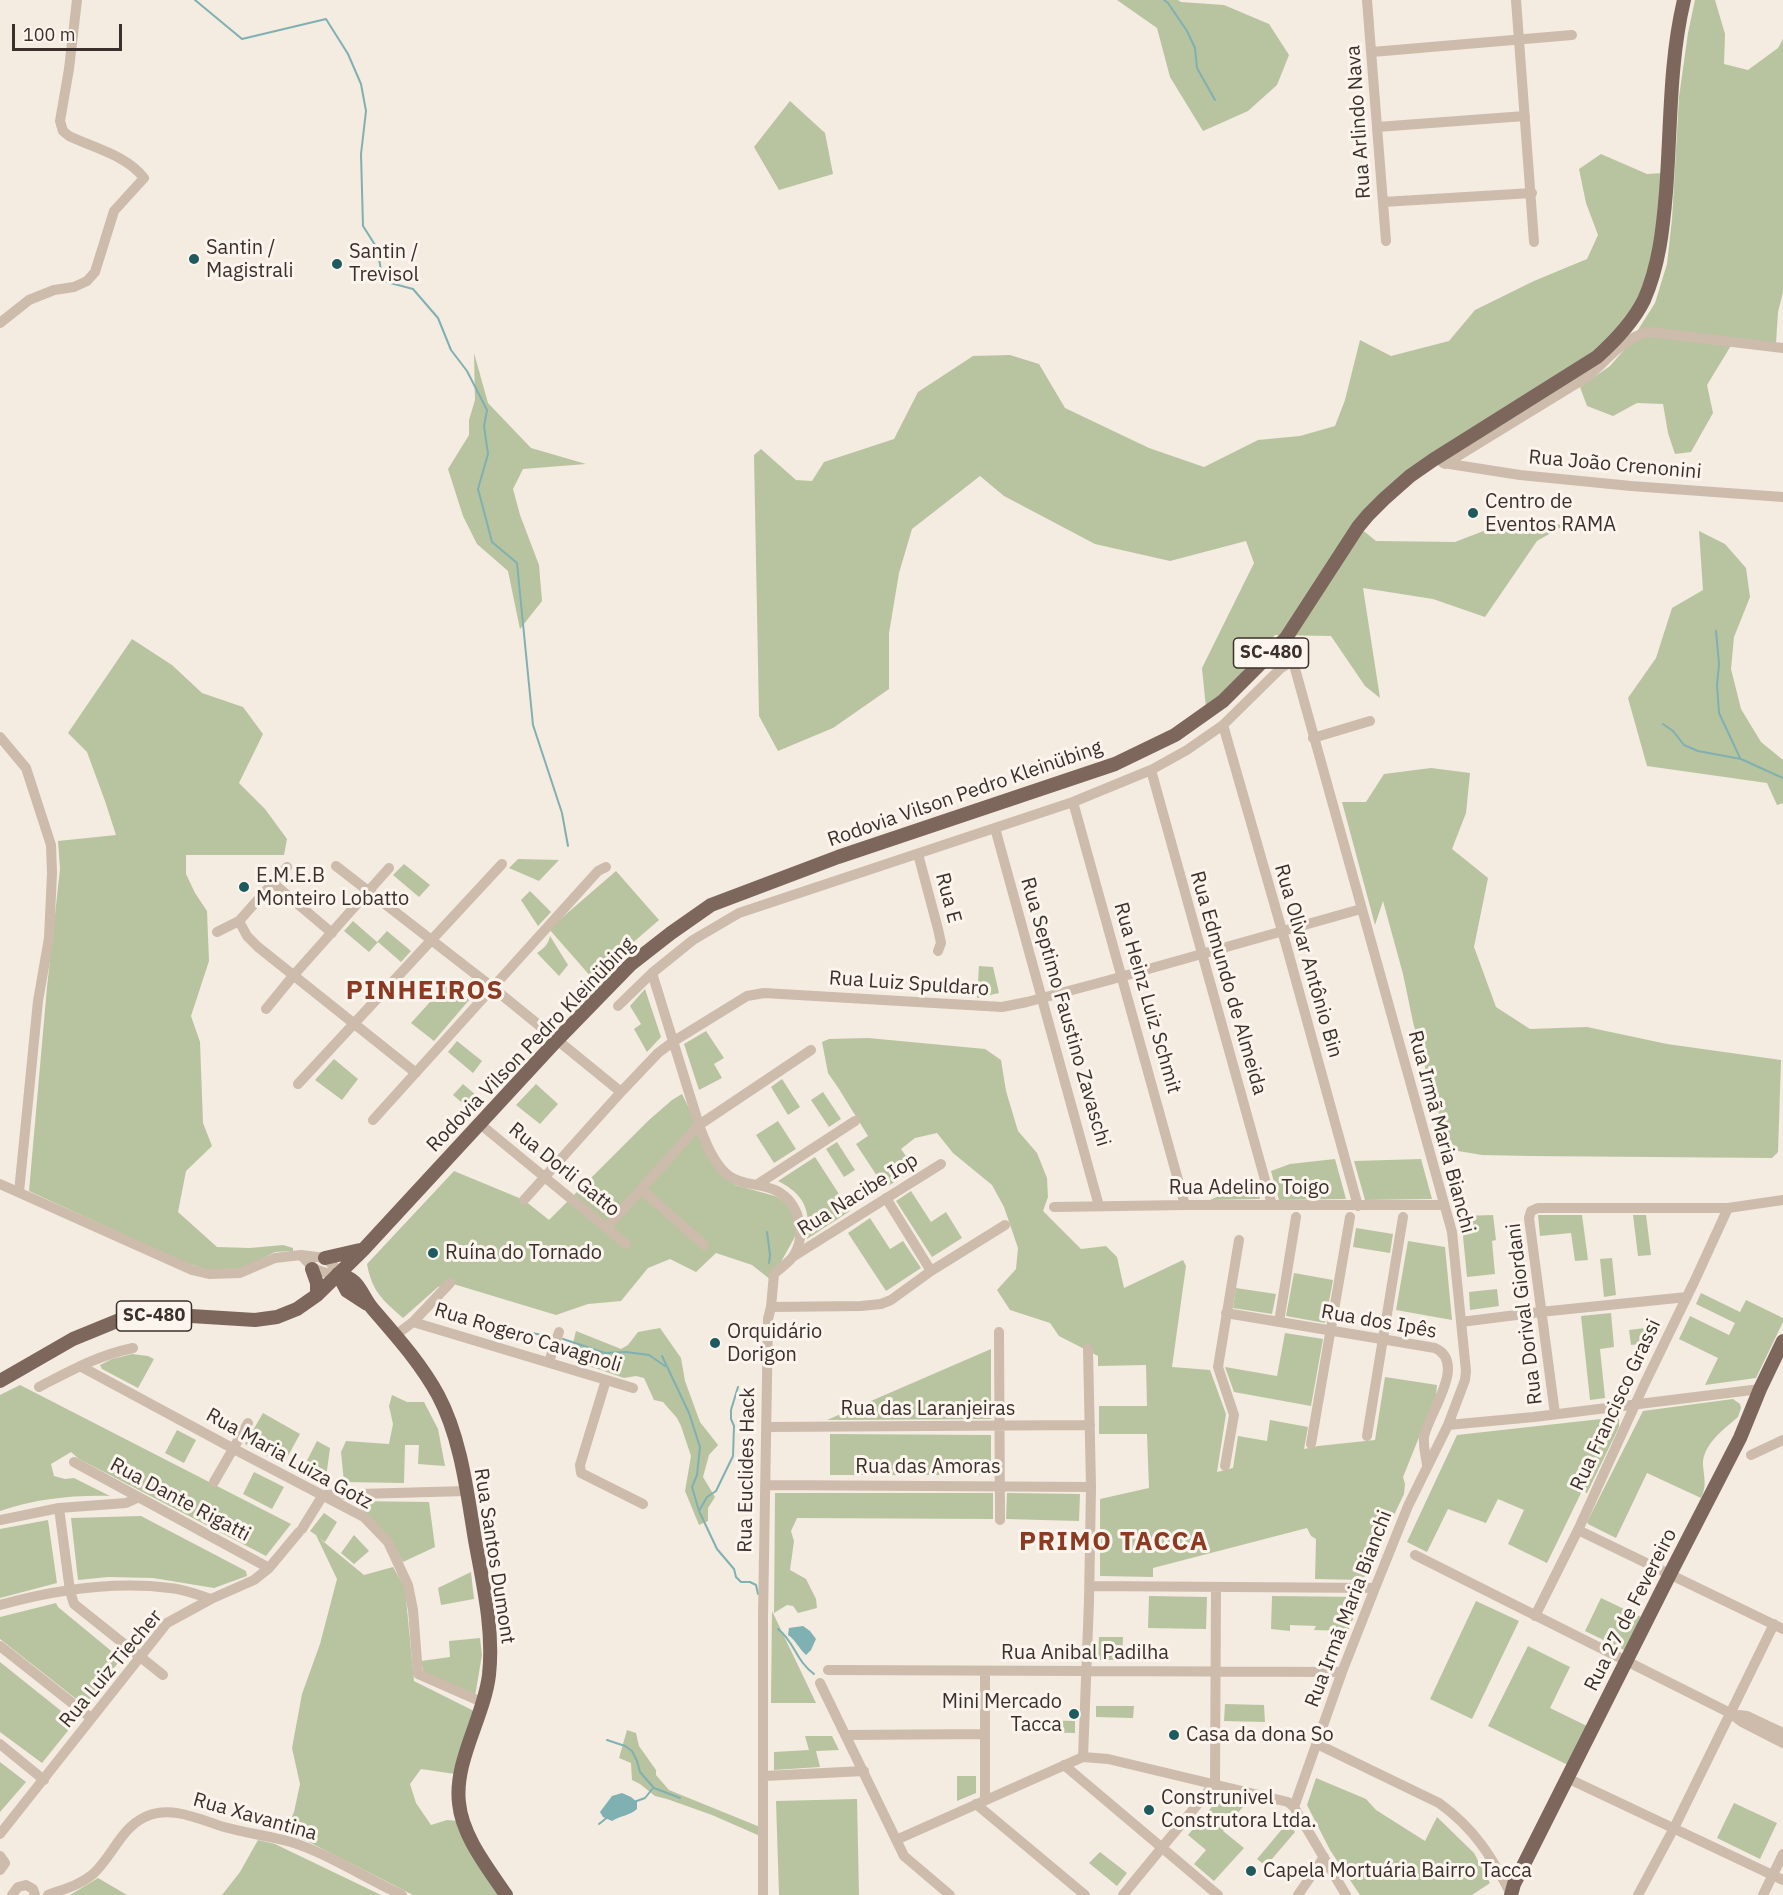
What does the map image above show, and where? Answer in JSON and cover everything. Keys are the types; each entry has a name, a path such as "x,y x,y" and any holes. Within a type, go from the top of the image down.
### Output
{"main road":[{"name":"Rodovia Vilson Pedro Kleinübing","path":"0,1381 73,1339 117,1321 144,1316 175,1315 255,1320 277,1317 297,1309 317,1294 363,1250 557,1040 630,965 711,905 838,857 1115,764 1174,735 1223,701 1286,638 1358,527 1384,499 1410,476 1439,462 1597,357 1627,326 1652,280 1660,248 1668,174 1674,56 1684,0"},
{"path":"325,1258 363,1250"},
{"path":"312,1269 317,1294 353,1290 356,1264 363,1250"},
{"name":"Rua Santos Dumont","path":"338,1274 354,1280 353,1290 397,1335 425,1373 445,1411 457,1446 489,1622 490,1650 489,1675 484,1702 465,1758 460,1780 459,1802 462,1820 471,1838 506,1895"},
{"name":"Rua 27 de Fevereiro","path":"1511,1895 1514,1884 1740,1438 1783,1341"}],"street":[{"path":"0,323 29,300 87,281 95,272 114,211 144,178 136,168 123,159 69,136 63,131 60,121 77,0"},
{"name":"Rua Arlindo Nava","path":"1367,0 1386,241"},
{"path":"1516,0 1534,243"},
{"path":"1372,51 1572,35"},
{"path":"1377,127 1525,117"},
{"path":"1383,202 1532,193"},
{"path":"1439,462 1587,377 1622,344 1636,335 1649,332 1783,348"},
{"name":"Rua João Crenonini","path":"1439,462 1520,475 1783,497"},
{"name":"Rua Irmã Maria Bianchi","path":"1223,725 1281,668 1289,663 1294,665 1452,1232 1465,1380 1448,1425 1408,1506 1375,1588 1342,1672 1294,1808"},
{"path":"1313,738 1370,721"},
{"path":"618,1006 652,973 693,940 740,913 1073,802 1151,770 1187,750 1223,725"},
{"name":"Rua Olivar Antônio Bin","path":"1223,725 1359,1206"},
{"path":"0,736 26,768 47,829 52,854 49,938 38,1001 19,1192"},
{"name":"Rua Edmundo de Almeida","path":"1151,770 1272,1205"},
{"name":"Rua Heinz Luiz Schmit","path":"1073,802 1185,1205"},
{"name":"Rua Septimo Faustino Zavaschi","path":"995,828 1099,1206"},
{"name":"Rua E","path":"918,854 941,943 938,951"},
{"path":"298,1084 502,864"},
{"path":"336,866 492,987 621,1092"},
{"path":"218,932 239,921 287,867"},
{"path":"373,1120 598,871 606,867"},
{"path":"266,1009 293,975 389,868"},
{"path":"273,883 332,933"},
{"name":"Rua Luiz Spuldaro","path":"525,1200 658,1053 747,996 764,993 1002,1007 1042,998 1361,909"},
{"path":"239,921 247,936 258,947 416,1073"},
{"path":"652,973 705,1140 722,1170 737,1180 777,1191 791,1202 800,1222 794,1256"},
{"path":"606,1228 699,1125 811,1050"},
{"path":"758,1184 855,1121"},
{"name":"Rua Dorli Gatto","path":"480,1124 626,1244"},
{"name":"Rua Nacibe Iop","path":"794,1256 941,1164"},
{"path":"0,1184 192,1270 209,1274 240,1273 274,1258 301,1256 325,1258 334,1266 338,1274"},
{"path":"641,1189 704,1245"},
{"path":"886,1198 931,1271"},
{"path":"1728,1208 1783,1200"},
{"name":"Rua Adelino Toigo","path":"1054,1207 1444,1206"},
{"name":"Rua Dorival Giordani","path":"1555,1414 1540,1312 1530,1218 1532,1210 1538,1208 1728,1208"},
{"name":"Rua Francisco Grassi","path":"1535,1616 1578,1530 1728,1208"},
{"path":"1367,1436 1403,1216"},
{"path":"1279,1322 1296,1217"},
{"path":"1311,1444 1350,1217"},
{"path":"771,1307 881,1304 891,1300 931,1271 1005,1225"},
{"path":"1225,1466 1234,1415 1218,1367 1239,1240"},
{"path":"301,1256 312,1269 338,1274"},
{"name":"Rua Euclides Hack","path":"764,1895 763,1617 767,1325 774,1274 794,1256"},
{"path":"397,1335 450,1283"},
{"path":"1461,1322 1687,1297"},
{"name":"Rua dos Ipês","path":"1226,1314 1435,1348 1443,1352 1448,1359 1449,1369 1424,1437 1427,1466"},
{"name":"Rua Rogero Cavagnoli","path":"412,1322 633,1388"},
{"path":"549,1362 559,1332"},
{"path":"999,1332 1000,1521"},
{"path":"39,1388 80,1365 107,1354 133,1348"},
{"path":"1083,1757 1090,1586 1091,1486 1088,1349"},
{"name":"Rua Maria Luiza Gotz","path":"80,1365 364,1517 388,1542 408,1586 413,1610 418,1674 484,1702"},
{"path":"606,1380 580,1465 581,1473 643,1504"},
{"path":"1448,1425 1760,1389"},
{"path":"214,1482 248,1423"},
{"name":"Rua das Laranjeiras","path":"765,1427 1090,1425"},
{"path":"1751,1455 1783,1440"},
{"name":"Rua Dante Rigatti","path":"74,1462 269,1568"},
{"name":"Rua das Amoras","path":"765,1485 1091,1486"},
{"path":"324,1495 466,1491"},
{"name":"Rua Luiz Tiecher","path":"0,1834 167,1623 211,1599 254,1580 269,1568 301,1531 324,1495"},
{"path":"0,1520 59,1508 126,1503 137,1498"},
{"path":"59,1508 70,1591 74,1604 163,1675"},
{"path":"1578,1530 1779,1627 1730,1713 1674,1828 1638,1895"},
{"path":"1414,1555 1730,1713 1747,1716 1783,1743"},
{"path":"0,1605 29,1597 115,1586 172,1588 211,1599"},
{"path":"1090,1586 1375,1588"},
{"path":"1123,1895 1215,1784 1216,1587"},
{"path":"0,1646 91,1718"},
{"name":"Rua Anibal Padilha","path":"828,1670 1342,1672"},
{"path":"980,1802 985,1734 985,1671"},
{"path":"820,1683 904,1856 950,1895"},
{"path":"1768,1731 1783,1733"},
{"path":"846,1735 985,1734"},
{"path":"0,1744 44,1780"},
{"path":"1317,1744 1439,1803 1456,1815 1479,1839 1492,1858 1511,1895"},
{"path":"896,1840 1083,1757 1108,1759 1288,1802 1294,1808 1347,1895"},
{"path":"1064,1765 1218,1895"},
{"path":"764,1776 864,1771"},
{"path":"1568,1778 1778,1878"},
{"path":"980,1802 1085,1895"},
{"name":"Rua Xavantina","path":"49,1895 71,1888 93,1874 128,1829 144,1818 164,1812 184,1814 233,1829 291,1842 402,1895"},
{"path":"1763,1895 1778,1878 1783,1854"},
{"path":"1298,1895 1324,1857"},
{"path":"12,1895 15,1889 26,1886 34,1892 49,1895"}],"green space":[{"path":"1117,0 1178,0 1224,5 1269,24 1289,55 1277,85 1248,111 1203,131 1170,77 1157,28"},
{"path":"1695,0 1715,0 1725,34 1724,64 1748,70 1778,48 1783,39 1783,292 1778,312 1776,343 1735,339 1707,385 1713,413 1691,452 1675,454 1668,433 1663,404 1637,403 1613,416 1587,406 1580,387 1610,366 1629,344 1655,303 1667,264 1679,97"},
{"path":"790,101 825,133 833,174 779,190 754,147"},
{"path":"1601,154 1647,174 1663,173 1656,245 1639,297 1623,324 1594,351 1406,471 1354,523 1376,541 1455,542 1499,525 1538,518 1563,526 1537,541 1485,617 1433,599 1363,588 1380,698 1365,686 1331,636 1275,635 1219,699 1206,708 1202,668 1254,563 1246,541 1170,561 1095,544 1004,496 980,476 912,529 899,573 889,633 889,689 833,728 778,751 759,716 754,455 761,449 796,480 812,481 824,462 894,439 918,392 973,356 1010,355 1039,364 1065,408 1149,448 1204,467 1258,440 1300,436 1335,426 1345,400 1360,340 1391,356 1449,341 1475,310 1534,281 1587,259 1598,235 1586,203 1579,169"},
{"path":"474,353 488,403 531,448 586,464 523,469 513,489 539,565 542,601 520,629 508,571 477,544 463,516 448,469 469,435 469,420 475,400"},
{"path":"1699,531 1725,544 1746,568 1750,597 1734,637 1731,669 1741,709 1761,742 1783,760 1783,803 1777,805 1767,783 1647,766 1628,698 1656,658 1672,608 1703,590"},
{"path":"132,639 172,665 202,693 243,707 263,734 239,783 265,809 287,839 284,855 186,855 186,874 207,911 209,961 191,1016 200,1042 203,1123 212,1146 186,1171 178,1212 217,1247 250,1248 283,1245 293,1248 293,1251 275,1252 240,1270 208,1270 181,1261 29,1191 60,869 58,841 116,835 87,752 68,733"},
{"path":"1431,768 1470,773 1466,813 1452,849 1488,878 1474,947 1496,1007 1530,1029 1587,1027 1667,1044 1781,1060 1778,1152 1772,1158 1482,1155 1458,1151 1446,1136 1429,1082 1383,901 1375,925 1342,802 1366,802 1384,774"},
{"path":"518,859 559,860 539,881 509,868"},
{"path":"404,864 430,885 419,897 393,875"},
{"path":"616,871 659,920 592,978 549,929"},
{"path":"530,891 551,912 538,926 521,900"},
{"path":"353,921 377,942 387,931 411,951 401,962 378,942 369,952 344,931"},
{"path":"550,936 568,965 559,976 537,953 545,946"},
{"path":"979,966 993,967 999,993 977,998"},
{"path":"448,982 470,999 434,1041 411,1023"},
{"path":"645,989 661,1037 647,1052 634,1029 641,1024 630,1006"},
{"path":"706,1031 724,1058 714,1064 722,1078 699,1090 684,1044"},
{"path":"868,1038 985,1049 1001,1060 1006,1091 1018,1131 1037,1153 1047,1178 1048,1197 1043,1211 1081,1249 1106,1246 1117,1257 1124,1288 1183,1260 1186,1266 1172,1367 1210,1370 1226,1414 1217,1472 1233,1468 1238,1436 1267,1441 1270,1420 1308,1427 1304,1449 1375,1440 1385,1377 1437,1385 1436,1395 1403,1477 1404,1494 1363,1580 1315,1579 1316,1539 1311,1536 1307,1528 1153,1568 1153,1577 1100,1576 1100,1499 1149,1488 1147,1434 1099,1434 1099,1406 1147,1406 1146,1365 1098,1366 1098,1356 1059,1336 1050,1323 1010,1310 997,1290 1016,1269 1018,1248 1004,1207 992,1185 953,1153 937,1133 915,1138 901,1149 915,1169 885,1188 856,1144 868,1136 828,1073 822,1042 829,1039"},
{"path":"457,1041 482,1061 473,1073 448,1052"},
{"path":"334,1059 358,1079 342,1100 315,1080"},
{"path":"782,1079 800,1107 788,1115 771,1087"},
{"path":"463,1084 484,1102 474,1113 453,1095"},
{"path":"536,1084 558,1104 540,1124 516,1105"},
{"path":"823,1092 841,1119 829,1127 811,1100"},
{"path":"682,1094 707,1145 735,1185 775,1196 788,1204 797,1219 797,1233 771,1280 752,1265 716,1253 696,1272 670,1259 648,1268 621,1301 588,1304 556,1315 450,1283 438,1287 403,1318 375,1289 367,1264 454,1171 524,1200 549,1220 649,1120"},
{"path":"778,1121 796,1149 774,1163 756,1135"},
{"path":"837,1142 855,1170 844,1177 826,1149"},
{"path":"815,1157 850,1211 807,1239 808,1220 804,1204 794,1191 778,1181"},
{"path":"1335,1159 1346,1199 1279,1200 1271,1171 1290,1164"},
{"path":"1421,1159 1432,1199 1365,1200 1354,1161"},
{"path":"1255,1180 1260,1199 1210,1200"},
{"path":"911,1191 931,1222 946,1212 962,1238 932,1257 896,1201"},
{"path":"1493,1215 1496,1240 1492,1241 1495,1274 1467,1277 1461,1216"},
{"path":"1538,1215 1582,1215 1588,1260 1575,1261 1571,1233 1540,1236"},
{"path":"1633,1215 1646,1215 1651,1255 1638,1256"},
{"path":"870,1218 890,1249 903,1241 921,1268 886,1291 848,1233"},
{"path":"1356,1228 1393,1234 1390,1253 1353,1247"},
{"path":"1408,1241 1445,1247 1452,1320 1396,1310"},
{"path":"1612,1258 1616,1295 1604,1297 1600,1259"},
{"path":"1294,1273 1333,1280 1325,1323 1286,1316"},
{"path":"1236,1288 1276,1294 1272,1314 1233,1308"},
{"path":"1497,1289 1499,1306 1470,1310 1469,1292"},
{"path":"1701,1293 1740,1312 1746,1300 1783,1318 1756,1378 1705,1385 1718,1358 1679,1339 1690,1316 1729,1335 1735,1323 1696,1304"},
{"path":"1611,1313 1614,1347 1600,1349 1605,1398 1590,1400 1581,1316"},
{"path":"1661,1326 1653,1343 1631,1345 1629,1330"},
{"path":"660,1328 681,1358 685,1381 700,1422 718,1445 709,1455 703,1477 715,1497 708,1508 708,1521 699,1525 685,1491 691,1456 677,1418 663,1402 654,1400 644,1378 636,1376 624,1378 569,1359 576,1331 621,1349 628,1345 638,1332"},
{"path":"1285,1333 1323,1339 1311,1406 1234,1392 1225,1367 1277,1376"},
{"path":"991,1349 991,1419 827,1420"},
{"path":"132,1354 154,1359 138,1388 102,1369 100,1365"},
{"path":"20,1385 291,1524 266,1556 79,1459 71,1452 51,1464 54,1476 65,1479 74,1478 110,1496 54,1499 27,1503 0,1511 0,1395"},
{"path":"392,1395 407,1402 424,1402 438,1429 445,1466 418,1464 419,1445 405,1445 404,1483 344,1482 341,1452 346,1441 389,1444 393,1424 389,1406"},
{"path":"1733,1399 1740,1404 1741,1408 1738,1417 1715,1438 1706,1451 1703,1465 1705,1486 1701,1498 1647,1473 1616,1538 1588,1524 1643,1411"},
{"path":"263,1413 300,1434 283,1465 245,1444"},
{"path":"1619,1417 1619,1427 1587,1493 1582,1491 1547,1563 1508,1544 1524,1510 1498,1499 1486,1523 1448,1509 1427,1552 1407,1542 1457,1435"},
{"path":"177,1430 196,1440 184,1463 165,1453"},
{"path":"830,1434 991,1435 991,1475 830,1475"},
{"path":"317,1441 330,1448 325,1485 301,1472"},
{"path":"254,1472 284,1487 272,1509 243,1494"},
{"path":"775,1493 993,1493 993,1519 797,1518 791,1531 794,1541 790,1570 806,1579 816,1599 817,1608 798,1613 793,1606 787,1605 774,1613"},
{"path":"1007,1493 1080,1494 1079,1521 1006,1519"},
{"path":"351,1501 429,1502 435,1547 403,1562 380,1528"},
{"path":"324,1513 337,1522 325,1542 319,1538 364,1575 393,1567 405,1588 414,1681 474,1711 455,1774 421,1769 410,1784 416,1803 431,1825 447,1820 459,1821 501,1895 413,1895 307,1841 284,1834 294,1812 300,1784 292,1748 302,1694 320,1644 337,1579 316,1535 310,1531"},
{"path":"141,1516 246,1571 247,1576 214,1588 153,1578 108,1577 78,1580 71,1518"},
{"path":"48,1520 57,1583 0,1598 0,1529"},
{"path":"354,1535 369,1551 354,1564 341,1553"},
{"path":"471,1572 474,1599 441,1605 438,1588"},
{"path":"1149,1596 1207,1597 1206,1629 1148,1628"},
{"path":"1272,1596 1362,1597 1348,1631 1314,1630 1316,1626 1290,1625 1290,1631 1271,1629"},
{"path":"1601,1598 1641,1617 1624,1650 1585,1631"},
{"path":"1476,1601 1519,1621 1472,1719 1430,1699"},
{"path":"56,1603 121,1659 85,1706 0,1639 0,1617"},
{"path":"772,1611 816,1703 771,1703"},
{"path":"1099,1637 1123,1637 1122,1660 1098,1660"},
{"path":"480,1638 482,1655 475,1696 424,1674 421,1661 450,1657 449,1641"},
{"path":"1528,1646 1570,1667 1550,1708 1587,1726 1568,1765 1488,1726"},
{"path":"0,1662 75,1722 42,1763 0,1732"},
{"path":"1225,1704 1264,1705 1265,1722 1224,1721"},
{"path":"1096,1706 1134,1706 1133,1718 1096,1717"},
{"path":"1036,1720 1075,1721 1075,1733 1036,1732"},
{"path":"627,1730 636,1733 639,1746 656,1770 656,1775 669,1790 760,1827 760,1836 712,1815 655,1796 632,1780 631,1763 619,1758"},
{"path":"805,1736 832,1736 839,1750 816,1751 820,1767 774,1770 774,1752 809,1750"},
{"path":"0,1762 26,1782 0,1812"},
{"path":"957,1776 976,1776 976,1793 957,1801"},
{"path":"1316,1778 1366,1799 1376,1810 1425,1841 1437,1817 1474,1853 1490,1883 1472,1895 1360,1895 1330,1850 1307,1805"},
{"path":"1221,1796 1247,1802 1223,1831 1244,1848 1214,1881 1194,1864 1206,1850 1188,1835"},
{"path":"857,1799 859,1895 779,1895 776,1801"},
{"path":"1734,1803 1777,1823 1760,1859 1717,1838"},
{"path":"1288,1822 1295,1832 1266,1866 1257,1859"},
{"path":"258,1840 275,1844 381,1895 222,1895 240,1872"},
{"path":"1100,1852 1127,1873 1117,1886 1089,1863"},
{"path":"98,1878 127,1895 70,1895"}],"water":[{"path":"803,1626 816,1639 806,1655 788,1635 789,1628"},
{"path":"622,1793 637,1802 637,1809 612,1821 603,1817 600,1812 612,1796"}],"waterway":[{"path":"195,0 242,39 326,19 348,54 361,84 366,111 361,154 363,226 377,248 383,281 413,289 438,318 451,350 467,371 487,410 484,426 488,454 478,489 492,542 517,563 533,725 562,813 568,846"},
{"path":"1164,0 1187,31 1195,48 1197,68 1215,100"},
{"path":"1716,631 1719,713 1740,758"},
{"path":"1663,724 1673,731 1684,745 1698,751 1741,759 1783,778"},
{"path":"767,1232 769,1263"},
{"path":"518,1330 551,1337"},
{"path":"563,1339 605,1353 626,1352 649,1355 665,1366"},
{"path":"662,1356 689,1413 700,1447 697,1475 692,1487 699,1511 717,1549 734,1569 736,1577 741,1582 756,1585 758,1594"},
{"path":"699,1511 707,1497 716,1491 733,1456 734,1426 731,1410 738,1387"},
{"path":"778,1629 814,1674"},
{"path":"607,1740 632,1751 640,1772 654,1788 680,1798"},
{"path":"634,1802 645,1798 653,1788"},
{"path":"599,1824 609,1816"}],"place":[{"name":"Santin / Magistrali","path":"194,259"},
{"name":"Santin / Trevisol","path":"337,264"},
{"name":"Centro de Eventos RAMA","path":"1473,513"},
{"name":"E.M.E.B Monteiro Lobatto","path":"244,887"},
{"name":"Ruína do Tornado","path":"433,1253"},
{"name":"Orquidário Dorigon","path":"715,1343"},
{"name":"Mini Mercado Tacca","path":"1074,1714"},
{"name":"Casa da dona So","path":"1174,1735"},
{"name":"Construnivel Construtora Ltda.","path":"1149,1810"},
{"name":"Capela Mortuária Bairro Tacca","path":"1251,1871"}],"district":[{"name":"PINHEIROS","path":"425,991"},
{"name":"PRIMO TACCA","path":"1114,1542"}]}
